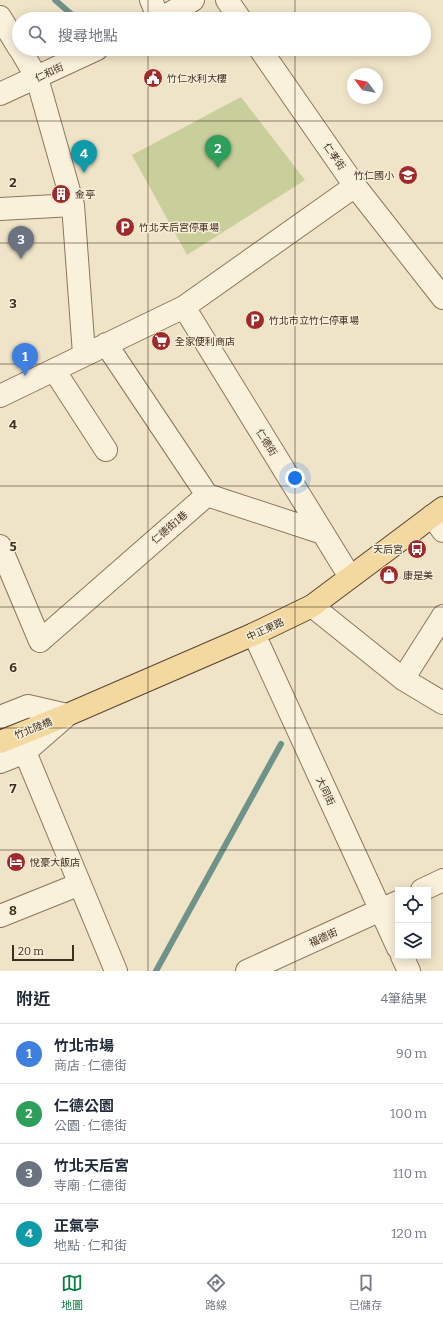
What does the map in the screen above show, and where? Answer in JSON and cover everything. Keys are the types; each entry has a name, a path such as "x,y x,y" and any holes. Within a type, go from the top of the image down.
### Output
{"main road":[{"name":"中正東路","path":"67,715 254,634 312,606 350,577 439,518"},
{"name":"竹北陸橋","path":"0,742 67,715"}],"street":[{"path":"151,0 156,12"},
{"path":"172,12 193,0"},
{"path":"227,0 235,12"},
{"path":"0,17 12,37"},
{"path":"24,56 37,78 73,206 84,354"},
{"name":"仁和街","path":"0,94 83,56"},
{"name":"仁孝街","path":"265,56 355,186 439,286"},
{"path":"0,396 184,306 355,186"},
{"path":"0,209 73,206"},
{"name":"仁德街","path":"184,306 350,577"},
{"path":"106,344 206,495 322,533"},
{"path":"54,370 106,450"},
{"name":"仁德街1巷","path":"0,546 40,641 206,495"},
{"path":"312,606 403,679 443,704"},
{"path":"403,679 443,616"},
{"name":"大同街","path":"254,634 389,906 395,934"},
{"path":"0,718 28,706 67,715"},
{"name":"中正東路","path":"0,762 25,752 67,715"},
{"path":"25,752 116,971"},
{"path":"428,887 443,880"},
{"path":"0,916 80,884"},
{"name":"福德街","path":"247,971 389,906"},
{"path":"403,959 408,971"}],"green space":[{"path":"241,97 305,180 187,255 132,155"}],"waterway":[{"path":"55,0 69,12"},
{"path":"156,971 281,744"}],"place":[{"name":"竹仁水利大樓","path":"153,78"},
{"name":"仁德公園","path":"218,168"},
{"name":"正氣亭","path":"84,173"},
{"name":"竹仁國小","path":"408,175"},
{"name":"金亭","path":"61,194"},
{"name":"竹北天后宮停車場","path":"125,227"},
{"name":"竹北天后宮","path":"21,259"},
{"name":"竹北市立竹仁停車場","path":"255,320"},
{"name":"全家便利商店","path":"161,341"},
{"name":"竹北市場","path":"25,376"},
{"name":"天后宮","path":"417,549"},
{"name":"康是美","path":"389,575"},
{"name":"悅豪大飯店","path":"16,862"}]}
